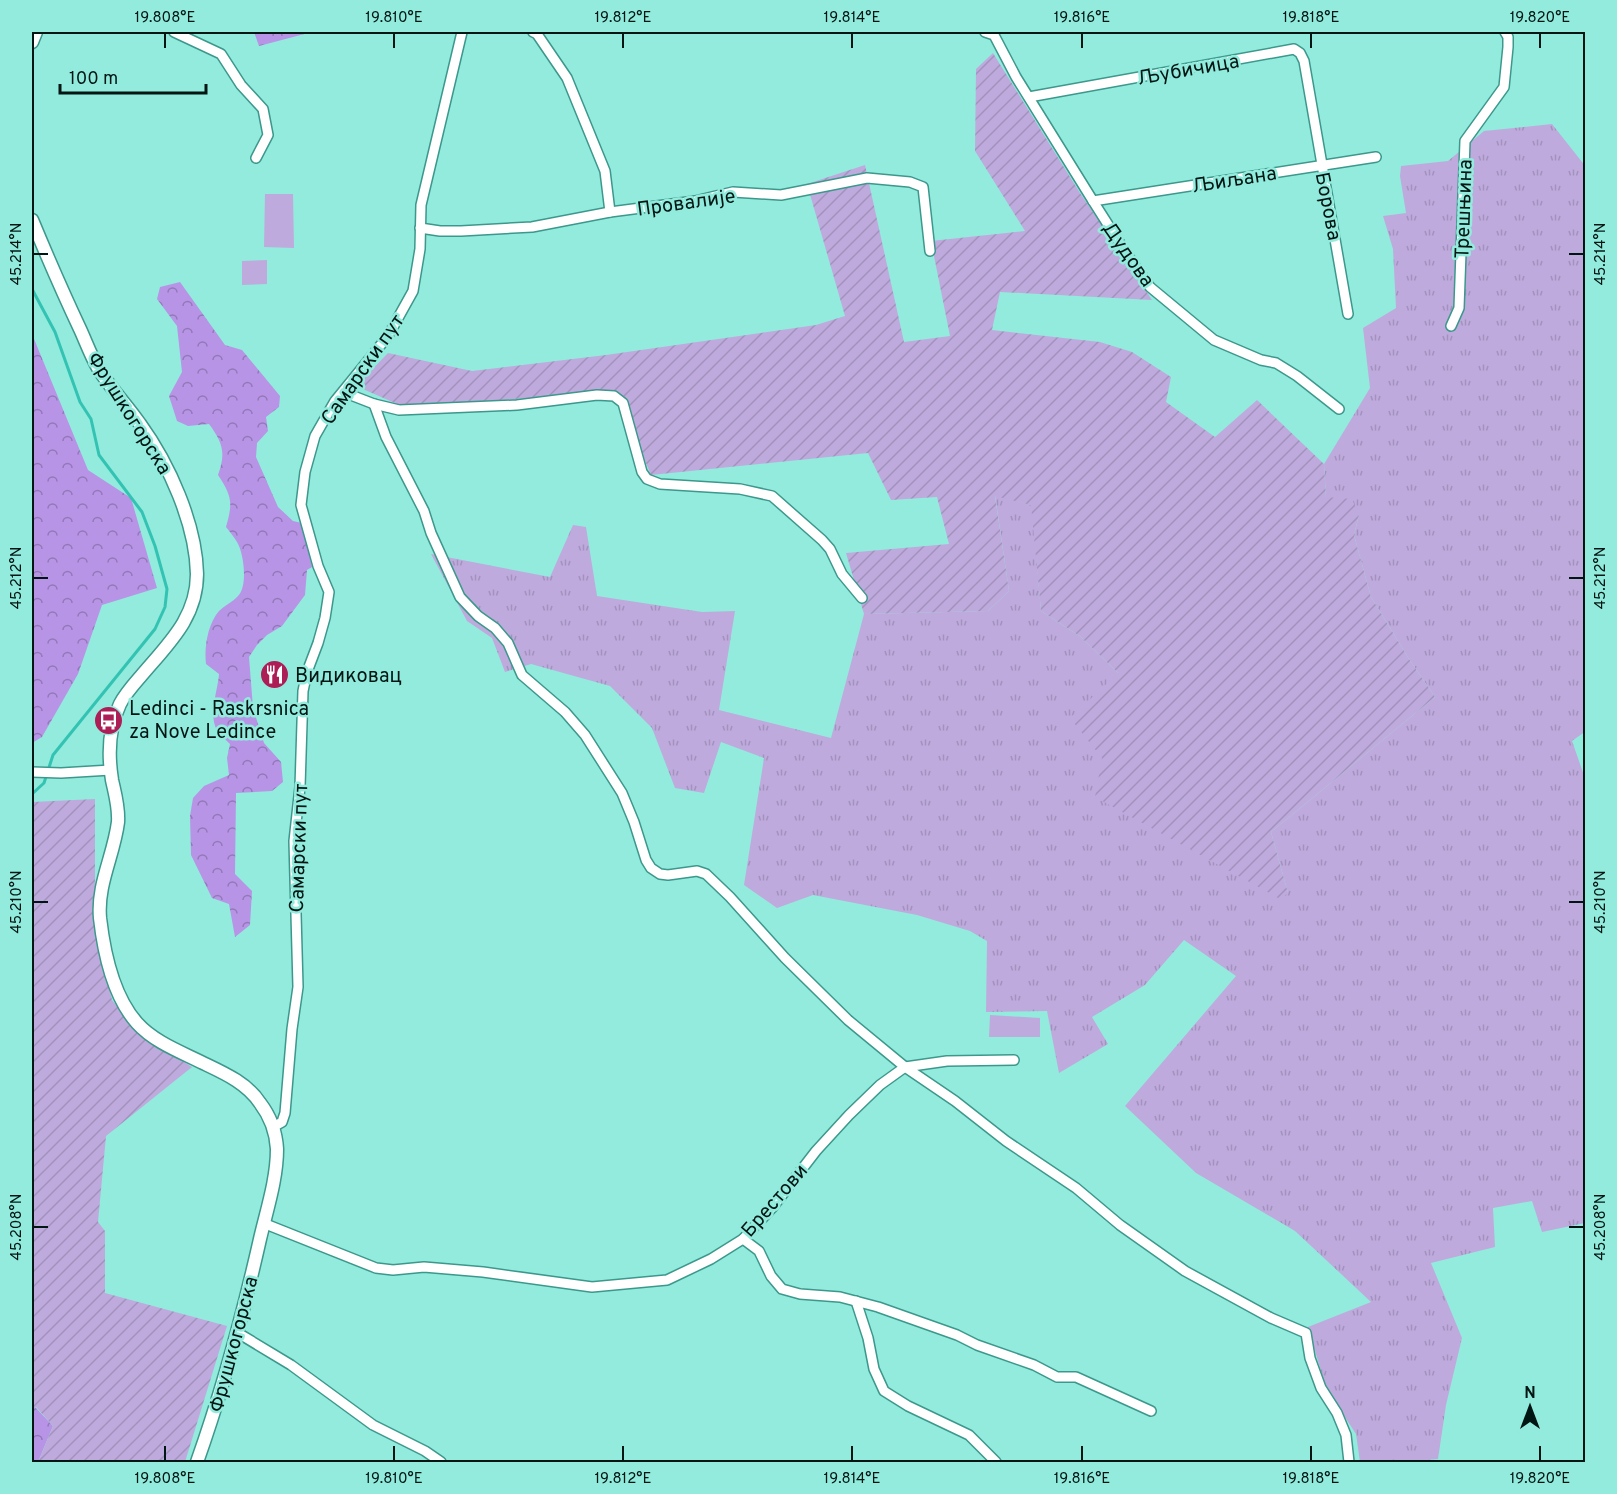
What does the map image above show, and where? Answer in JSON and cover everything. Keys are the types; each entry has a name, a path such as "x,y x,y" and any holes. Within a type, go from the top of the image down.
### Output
{"street":[{"path":"32,42 36,32"},
{"path":"174,32 221,54 241,85 263,109 268,135 256,158"},
{"name":"Самарски пут","path":"273,1127 282,1122 285,1113 298,987 294,841 300,787 303,691 307,672 318,644 329,592 318,566 301,505 305,472 315,436 335,401 388,336 413,291 417,271 421,205 462,32"},
{"path":"533,32 537,34 567,78 606,171 610,212"},
{"name":"Дудова","path":"985,32 994,35 1093,201 1150,287 1214,340 1261,360 1276,363 1297,376 1339,409"},
{"name":"Трешњина","path":"1451,326 1459,308 1465,141 1504,87 1508,47 1508,37 1505,32"},
{"name":"Љубичица","path":"1029,97 1294,49 1300,53 1304,61 1311,99"},
{"name":"Борова","path":"1311,99 1348,314"},
{"name":"Љиљана","path":"1093,201 1376,157"},
{"name":"Провалије","path":"420,228 461,231 532,226 610,212 695,201 733,192 781,195 867,178 886,179 922,187 930,251"},
{"name":"Фрушкогорска","path":"32,220 98,367 146,432 168,470 183,507 196,555 197,576 193,606 174,637 121,703 110,741 111,770 118,811 117,825 99,901 100,920 108,960 121,998 138,1024 169,1047 240,1082 260,1102 273,1127 277,1146 275,1169 238,1332 210,1427 197,1462"},
{"path":"343,392 374,404 399,410 517,405 579,396 614,396 623,403 639,465 647,479 660,484 740,489 772,496 830,549 842,574 862,598"},
{"path":"374,404 386,437 419,502 460,597 477,616 495,628 508,643 522,675 565,712 585,735 622,793 651,868 660,874 668,875 697,871 706,874 785,958 848,1020 905,1067 955,1101 1006,1141 1076,1188 1129,1232 1185,1271 1271,1318 1306,1333 1310,1358 1321,1388 1338,1413 1346,1435 1350,1462"},
{"path":"32,772 111,770"},
{"name":"Брестови","path":"263,1223 376,1269 436,1268 592,1287 667,1280 711,1259 743,1239 772,1208 816,1151 849,1115 880,1085 905,1067 947,1061 1014,1060"},
{"path":"743,1239 759,1251 771,1276 782,1289 800,1294 840,1296 856,1301 940,1329 977,1346 1034,1365 1058,1377 1076,1377 1151,1411"},
{"path":"856,1301 874,1369 884,1390 908,1406 969,1435 996,1462"},
{"path":"238,1332 291,1365 373,1425 425,1450 441,1462"}],"green space":[{"path":"254,32 312,32 259,46"},
{"path":"993,53 1080,193 1152,300 1000,292 992,330 1100,342 1132,352 1171,377 1166,402 1215,437 1257,400 1324,464 1326,497 1352,499 1359,515 1354,535 1371,597 1435,697 1271,832 1288,893 1280,899 1095,797 1102,758 1070,718 1118,673 1081,637 1041,611 1031,505 995,496 1009,591 988,611 864,614 846,553 949,544 937,497 891,500 868,453 651,475 620,402 583,394 404,407 356,386 388,353 472,371 606,355 816,325 845,316 807,184 865,165 904,342 950,336 931,241 1025,231 975,151 976,69"},
{"path":"1552,124 1586,167 1586,731 1572,741 1586,781 1585,1223 1542,1232 1532,1201 1493,1208 1495,1247 1431,1263 1462,1338 1446,1405 1438,1459 1360,1462 1356,1434 1326,1388 1308,1327 1371,1302 1295,1231 1196,1173 1125,1106 1236,976 1184,940 1145,985 1092,1017 1108,1044 1059,1073 1047,1011 986,1012 987,941 970,931 917,915 813,895 777,908 744,885 764,758 721,742 704,793 675,788 652,728 610,686 531,664 505,672 492,638 467,621 431,554 550,577 573,525 586,527 597,596 702,612 735,611 719,710 831,738 864,614 988,611 1009,591 995,495 1032,505 1041,611 1081,637 1118,673 1288,893 1271,832 1435,697 1371,597 1354,535 1359,515 1326,497 1324,464 1370,388 1363,328 1396,308 1393,249 1383,216 1406,213 1400,176 1401,166 1448,161 1484,131"},
{"path":"265,194 293,194 294,248 264,247"},
{"path":"267,260 267,284 242,285 242,261"},
{"path":"180,282 225,345 242,350 280,396 279,407 266,417 268,431 257,443 256,457 278,507 293,521 302,523 312,567 307,570 305,595 282,626 267,635 249,657 253,708 264,743 281,762 283,782 272,791 236,793 235,874 252,891 250,925 235,937 229,904 212,898 191,855 190,816 193,798 204,786 229,775 227,758 230,744 217,730 213,717 219,674 206,664 206,650 215,616 241,592 244,570 239,547 226,527 230,500 218,475 222,460 220,443 209,424 188,426 177,421 169,396 182,372 177,326 157,299 160,287"},
{"path":"32,334 88,470 131,498 157,588 102,605 78,674 42,737 32,743"},
{"path":"95,799 95,922 112,1000 141,1035 192,1067 106,1136 98,1222 105,1231 105,1293 227,1326 185,1462 38,1462 53,1426 36,1407 32,1408 32,802"},
{"path":"990,1015 1040,1018 1040,1037 989,1037"},
{"path":"35,1407 53,1426 38,1462 32,1462 32,1408"}],"waterway":[{"path":"32,289 55,332 80,402 91,419 99,455 142,512 155,546 167,589 165,607 155,629 53,755 44,783 32,794"}],"place":[{"name":"Видиковац","path":"274,675"},
{"name":"Ledinci - Raskrsnica za Nove Ledince","path":"108,720"}]}
